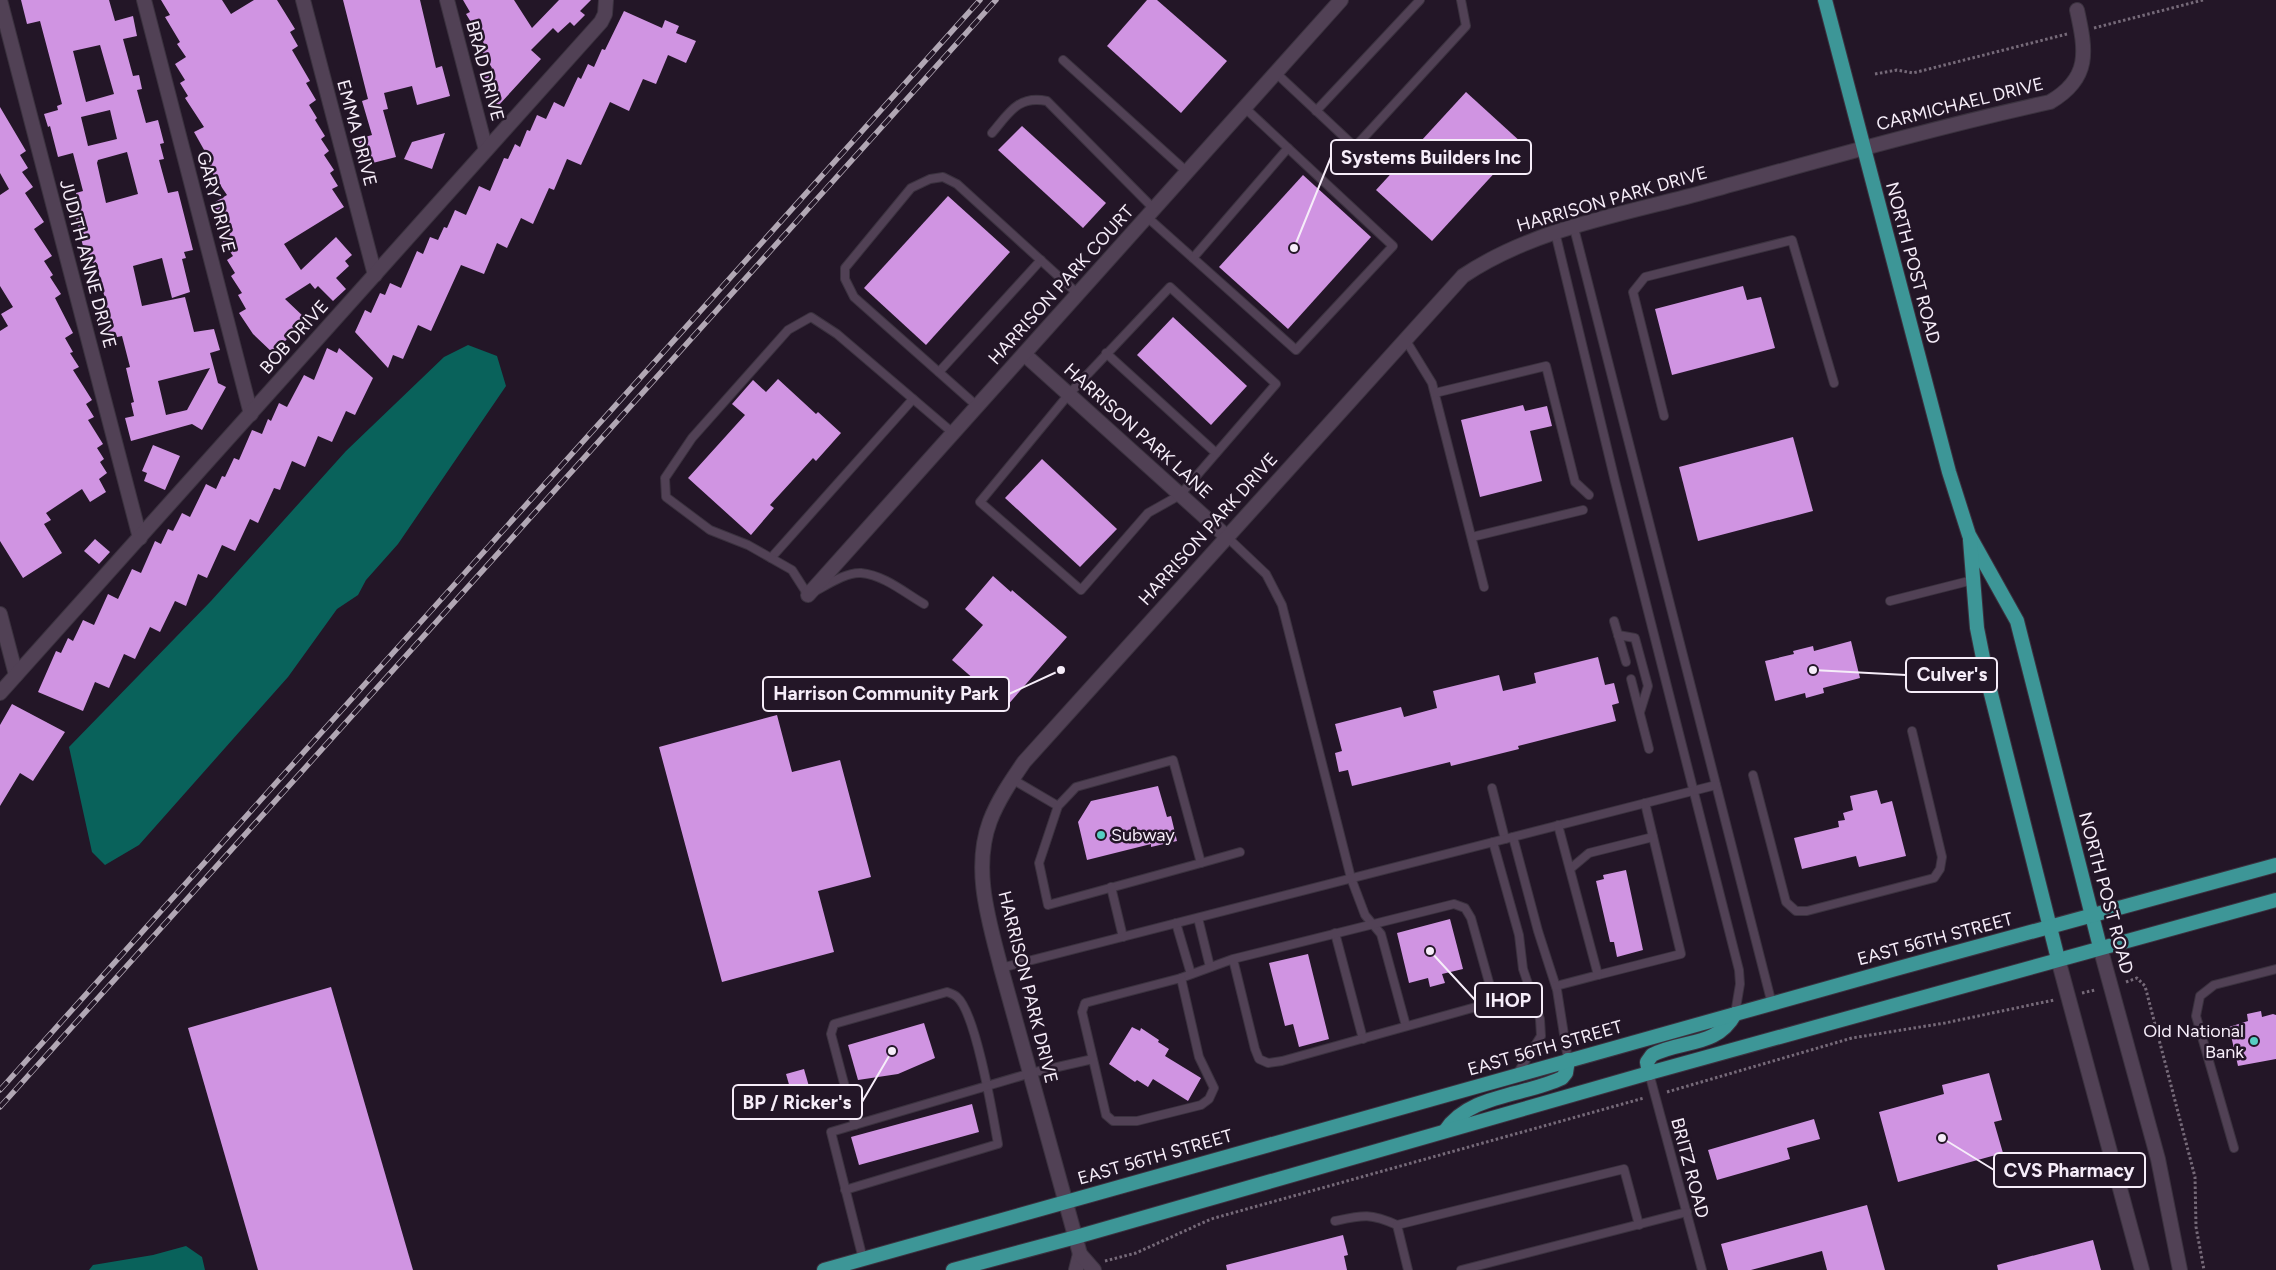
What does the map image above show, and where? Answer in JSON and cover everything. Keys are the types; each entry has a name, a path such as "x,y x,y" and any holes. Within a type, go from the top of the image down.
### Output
{"main road":[{"name":"NORTH POST ROAD","path":"1825,0 1949,472 1970,535 2017,621 2100,947"},
{"name":"NORTH POST ROAD","path":"1970,535 1977,628 1987,678 2058,959"},
{"name":"EAST 56TH STREET","path":"824,1270 1568,1060 2276,865"},
{"path":"953,1270 1074,1230 1446,1131 2100,947 2276,900"},
{"path":"1649,1073 1647,1062 1652,1055 1713,1036 1728,1027 1735,1014"},
{"path":"1446,1131 1458,1116 1482,1104 1562,1078 1567,1069 1568,1060"}],"street":[{"name":"JUDITH ANNE DRIVE","path":"0,0 140,538"},
{"name":"GARY DRIVE","path":"144,0 251,414"},
{"name":"EMMA DRIVE","path":"304,0 375,275"},
{"name":"BRAD DRIVE","path":"447,0 486,150"},
{"name":"BOB DRIVE","path":"0,693 600,22 605,14 606,0"},
{"name":"HARRISON PARK COURT","path":"808,595 1341,0"},
{"name":"CARMICHAEL DRIVE","path":"1863,148 2050,102 2057,98 2076,80 2083,63 2084,44 2077,10"},
{"name":"HARRISON PARK DRIVE","path":"1080,1254 1001,968 989,921 982,871 989,824 1012,779 1024,762 1226,536 1463,276 1504,252 1555,232 1863,148"},
{"name":"HARRISON PARK LANE","path":"1024,354 1226,536"},
{"path":"0,614 16,675"},
{"name":"NORTH POST ROAD","path":"2100,947 2158,1158 2180,1270"},
{"name":"NORTH POST ROAD","path":"2058,959 2142,1270"},
{"path":"1076,1270 1080,1254"},
{"path":"1080,1254 1094,1270"}],"lane":[{"path":"1316,111 1420,0"},
{"path":"1276,73 1355,147 1466,26 1461,0"},
{"path":"1063,60 1187,172"},
{"path":"992,133 1016,105 1034,98 1047,101 1193,258 1296,350 1393,246 1245,108"},
{"path":"1193,258 1288,148"},
{"path":"977,406 854,297 844,279 845,268 911,188 930,178 943,177 957,184 1078,294"},
{"path":"1574,228 1772,1004"},
{"path":"1555,232 1584,358 1692,791 1739,970 1740,984 1735,1014"},
{"path":"1664,416 1634,292 1645,277 1792,240 1834,383"},
{"path":"939,372 1041,260"},
{"path":"1170,287 1276,384 1180,495 1148,513 1081,590 980,502 1069,394 1106,353 1170,287"},
{"path":"924,604 884,580 861,573 846,576 808,595 792,570 748,545 710,530 666,497 665,478 692,438 788,330 811,317 836,334 953,433"},
{"path":"1406,339 1432,383 1484,587"},
{"path":"1106,353 1216,453"},
{"path":"1435,393 1546,366 1575,482 1589,495"},
{"path":"771,558 913,399"},
{"path":"1472,537 1583,510"},
{"path":"1226,536 1266,574 1282,604 1351,878 1371,924 1381,934 1406,1026"},
{"path":"1890,601 1973,580"},
{"path":"1614,621 1626,662"},
{"path":"1618,635 1634,638 1648,686 1640,712"},
{"path":"1631,679 1649,749"},
{"path":"1753,774 1786,902 1796,911 1807,911 1934,878 1940,869 1942,856 1912,730"},
{"path":"1201,863 1173,760 1076,787 1058,806 1039,863 1048,905 1111,888 1201,863 1240,852"},
{"path":"1012,779 1058,806"},
{"path":"1001,968 1716,785"},
{"path":"1492,788 1556,986 1568,1060"},
{"path":"1556,986 1681,954 1645,803"},
{"path":"1558,825 1598,975"},
{"path":"1570,869 1589,853 1653,837"},
{"path":"1493,842 1519,935 1523,969 1540,1019 1541,1036 1517,1075"},
{"path":"1111,888 1123,937"},
{"path":"1181,978 1199,1056 1214,1088 1209,1099 1201,1105 1146,1119 1112,1121 1106,1115 1082,1012 1085,1003 1181,978 1233,959 1454,904 1465,908 1471,918 1490,986 1489,995 1483,1005 1282,1061 1268,1063 1259,1059 1233,959"},
{"path":"1198,918 1210,967"},
{"path":"1176,923 1191,974"},
{"path":"1335,933 1363,1038"},
{"path":"2234,1148 2196,1016 2200,996 2214,985 2276,969"},
{"path":"845,1190 998,1144 987,1086 968,1014 958,998 947,992 834,1024 831,1034 854,1125"},
{"path":"863,1259 831,1132 1031,1073 1093,1059"},
{"name":"BRITZ ROAD","path":"1649,1073 1702,1270"},
{"path":"1335,1220 1366,1215 1379,1217 1397,1225 1624,1169 1640,1225"},
{"path":"1461,1270 1687,1212"},
{"path":"1397,1225 1408,1270"}],"path":[{"path":"2089,29 2204,0"},
{"path":"1875,74 1897,70 1913,73 2068,34"},
{"path":"2137,978 2145,986 2195,1177 2196,1226 2204,1270"},
{"path":"1136,1253 1211,1219 1852,1038 1944,1023 2050,1000"}],"shaded area":[{"path":"468,345 497,356 506,386 398,544 366,580 358,595 337,609 288,677 139,845 105,865 92,852 69,747 211,601 346,451 444,357"},
{"path":"186,1246 202,1257 205,1270 89,1270 93,1265 153,1255"}],"building":[{"path":"21,0 109,0 115,21 133,16 137,36 123,39 133,76 139,75 142,89 137,90 146,123 158,120 164,143 160,144 164,159 159,160 168,193 178,191 193,250 184,252 186,258 182,259 190,292 172,298 162,258 133,266 142,306 185,297 194,332 214,329 220,350 210,353 218,383 226,387 202,430 192,424 131,441 125,418 134,416 131,403 134,402 126,368 130,367 122,336 108,339 101,300 105,299 96,262 85,265 80,246 83,246 74,211 80,209 76,193 83,191 73,153 58,157 50,126 48,127 44,114 58,110 57,106 62,104 40,21 27,24","holes":["100,45 114,94 86,102 73,51","110,110 117,139 88,146 81,117","127,152 138,194 106,203 97,163 98,160","210,368 187,410 166,415 158,381"]},
{"path":"161,0 222,0 231,14 254,0 277,0 295,29 290,32 298,46 292,50 310,81 306,83 316,100 309,105 317,118 315,120 325,136 321,139 329,151 324,155 334,170 330,173 338,186 332,189 344,207 284,244 301,270 336,237 352,255 345,261 349,266 336,278 346,289 333,301 318,286 315,289 310,283 285,299 305,318 274,354 253,334 239,313 246,309 238,295 242,293 231,276 235,273 227,260 233,256 222,240 230,235 212,204 227,195 208,167 212,164 194,132 204,127 185,98 188,96 180,83 185,80 175,64 186,57 177,44 180,42 165,17 170,15"},
{"path":"343,0 420,0 436,68 442,66 450,96 417,105 412,86 384,93 388,109 383,110 396,157 365,165 358,139 372,135 362,101 368,99"},
{"path":"463,0 514,0 532,28 559,0 591,0 580,11 585,15 574,26 570,22 558,33 553,28 531,50 541,59 498,106 488,97 495,89 483,78 492,68 481,50 486,47 466,14 470,12"},
{"path":"1147,0 1157,0 1227,61 1181,113 1107,46"},
{"path":"624,11 662,28 665,20 679,26 676,33 696,41 686,63 668,55 656,84 643,79 629,111 610,102 581,165 567,159 554,190 549,188 533,224 521,218 507,248 497,243 484,274 461,265 431,331 418,325 403,359 393,355 388,368 355,332 365,310 371,313 380,293 385,295 390,283 401,288 417,251 423,254 430,237 438,240 444,227 447,228 455,210 466,215 479,186 490,191 504,158 508,159 515,144 520,147 527,130 530,131 537,115 546,119 554,102 564,107 578,77 581,79 588,64 594,67 602,49 605,50"},
{"path":"1466,92 1522,143 1432,241 1376,190"},
{"path":"0,107 26,151 20,155 28,168 22,172 33,187 25,193 44,222 34,229 52,256 44,261 53,275 50,277 61,294 55,298 73,333 65,338 73,352 70,353 79,367 73,370 92,400 86,404 94,417 88,420 103,444 97,448 104,459 100,462 107,473 99,479 106,492 90,502 82,489 46,513 51,520 44,524 62,553 23,578 0,541 0,331 8,326 1,314 13,307 0,286 0,195 9,189 0,173"},
{"path":"1022,126 1106,203 1083,228 998,150"},
{"path":"445,133 432,169 404,159 412,142"},
{"path":"1303,175 1371,237 1288,329 1219,267"},
{"path":"948,196 1010,252 926,345 864,288"},
{"path":"1743,286 1747,300 1761,297 1775,348 1672,375 1655,309"},
{"path":"1173,317 1247,386 1211,425 1137,355"},
{"path":"327,348 337,353 339,348 373,378 355,415 346,411 332,442 318,436 305,467 292,461 280,490 274,488 258,523 250,519 235,551 222,545 207,578 198,574 186,606 175,601 160,632 150,627 135,659 124,654 109,688 95,682 83,711 38,692 56,651 61,653 68,638 73,641 83,620 94,625 108,594 118,599 132,569 141,573 155,541 161,544 168,529 173,531 182,513 190,517 206,484 216,489 222,476 225,477 234,458 239,460 252,430 262,434 268,419 271,421 279,403 287,407 304,375 314,380"},
{"path":"778,379 816,414 818,412 841,433 816,461 813,458 770,505 774,508 751,535 688,478 745,415 732,404 753,380 766,392"},
{"path":"1523,405 1525,411 1547,406 1552,426 1530,431 1542,481 1480,497 1461,420"},
{"path":"1793,437 1813,511 1698,541 1679,467"},
{"path":"153,445 180,456 165,490 144,481 147,473 142,471"},
{"path":"1042,459 1117,529 1080,567 1005,498"},
{"path":"95,539 110,552 99,564 84,551"},
{"path":"993,576 1067,637 1006,707 952,660 983,625 965,609"},
{"path":"1851,641 1860,678 1823,688 1824,693 1806,698 1805,693 1775,701 1765,661 1794,654 1793,651 1813,646 1814,651"},
{"path":"1598,657 1605,685 1614,683 1619,703 1612,705 1616,721 1518,746 1519,749 1451,766 1450,762 1352,786 1348,770 1339,772 1335,753 1342,751 1335,724 1401,707 1404,717 1437,708 1433,691 1499,675 1503,691 1536,683 1534,673"},
{"path":"12,704 65,732 33,781 20,773 0,806 0,725"},
{"path":"777,715 792,772 840,760 871,877 818,891 834,952 722,982 659,747"},
{"path":"1158,786 1167,817 1171,816 1177,841 1151,847 1151,844 1087,860 1078,822 1091,801"},
{"path":"1877,790 1881,804 1892,801 1906,856 1859,867 1856,856 1802,869 1794,838 1839,827 1838,821 1845,820 1843,813 1853,810 1850,796"},
{"path":"1626,870 1643,950 1617,957 1614,942 1610,942 1596,881 1604,879 1603,875"},
{"path":"1450,919 1463,969 1442,974 1445,983 1430,987 1428,978 1409,983 1397,933"},
{"path":"1308,954 1329,1039 1299,1047 1293,1024 1285,1026 1269,963"},
{"path":"331,987 413,1270 258,1270 188,1028"},
{"name":"Old National Bank","path":"2261,1011 2262,1017 2276,1015 2276,1059 2238,1066 2229,1027 2248,1021 2247,1014"},
{"path":"924,1023 935,1058 898,1074 858,1080 848,1045"},
{"path":"1132,1027 1140,1031 1141,1028 1159,1040 1158,1042 1169,1049 1165,1056 1201,1078 1188,1101 1153,1079 1148,1087 1137,1080 1135,1082 1109,1064"},
{"path":"804,1069 816,1111 798,1116 786,1074"},
{"path":"1989,1073 2002,1120 1994,1122 2003,1153 1898,1182 1879,1112 1944,1094 1942,1085"},
{"path":"972,1104 979,1132 859,1165 851,1137"},
{"path":"1814,1119 1820,1139 1787,1148 1790,1159 1717,1180 1708,1150"},
{"path":"1867,1205 1885,1270 1827,1270 1822,1251 1751,1270 1728,1270 1721,1244"},
{"path":"1343,1235 1348,1255 1344,1256 1347,1270 1227,1270 1226,1265"},
{"path":"2093,1240 2101,1270 1998,1270 1997,1265"}],"railway":[{"path":"0,1090 980,0"},
{"path":"0,1107 996,0"}],"place":[{"name":"Systems Builders Inc","path":"1294,248"},
{"name":"Harrison Community Park","path":"1061,670"},
{"name":"Culver's","path":"1813,670"},
{"name":"Subway","path":"1101,835"},
{"name":"IHOP","path":"1430,951"},
{"name":"Old National Bank","path":"2254,1041"},
{"name":"BP / Ricker's","path":"892,1051"},
{"name":"CVS Pharmacy","path":"1942,1138"}]}
